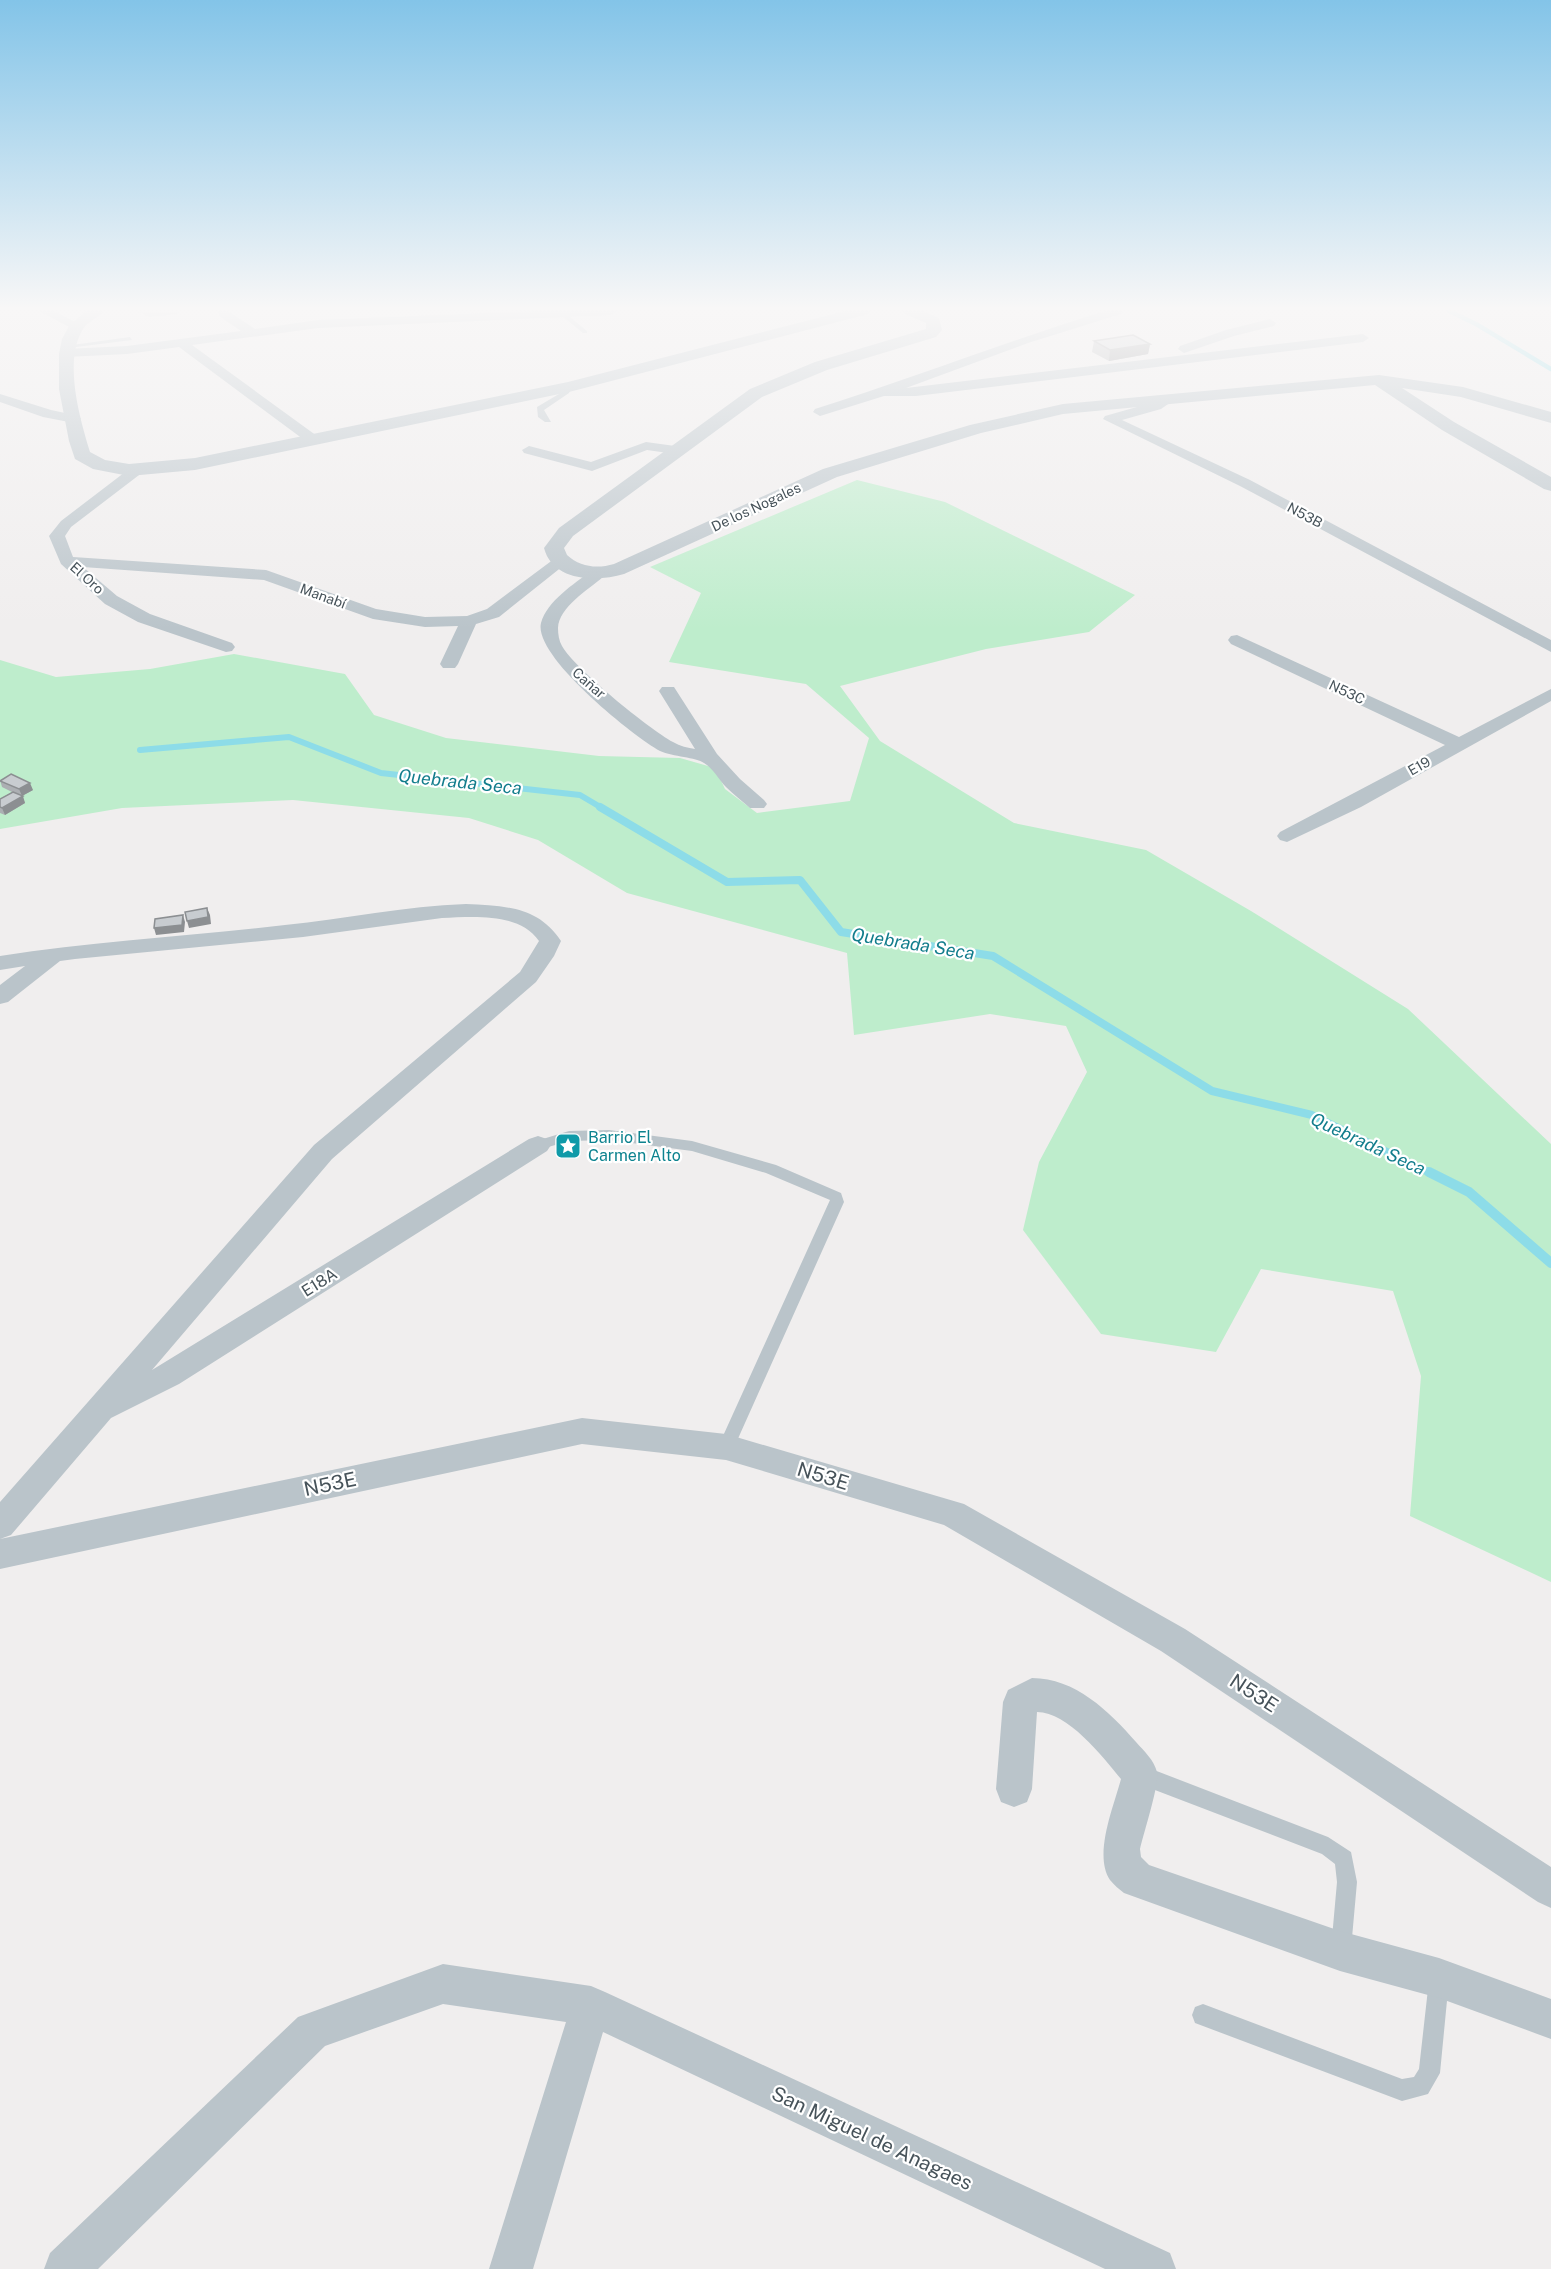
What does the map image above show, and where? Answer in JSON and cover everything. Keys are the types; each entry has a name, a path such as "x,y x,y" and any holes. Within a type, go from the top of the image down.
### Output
{"street":[{"path":"63,417 74,419 81,451 87,459 109,467 138,470 195,464 424,417"},
{"path":"281,417 312,440"},
{"path":"560,562 555,555 554,548 566,532 721,417"},
{"name":"De los Nogales","path":"560,562 566,566 597,574 629,567 830,472 1025,417"},
{"name":"N53B","path":"1117,417 1110,419 1245,483 1551,647"},
{"path":"1434,417 1551,485"},
{"path":"529,450 592,467 646,446 675,450"},
{"name":"El Oro","path":"138,470 66,524 57,536 67,561 111,600 144,618 226,647"},
{"name":"Manabí","path":"67,561 266,575 373,614 425,622 469,621 493,614 560,562"},
{"name":"Cañar","path":"597,574 556,610 550,621 553,647 576,674 664,745 710,757"},
{"path":"449,664 469,621"},
{"name":"N53C","path":"1237,640 1458,744"},
{"path":"668,691 710,757 733,783 757,804"},
{"name":"E19","path":"1287,836 1348,807 1551,694"},
{"path":"0,963 56,954 304,930 414,914 487,911 530,920 544,930 550,941 543,956 528,977 323,1152 0,1525"},
{"path":"0,997 56,954"},
{"name":"E18A","path":"97,1413 169,1375 538,1145"},
{"name":"N53E","path":"0,1554 582,1431 726,1447 953,1514 1173,1640 1551,1889"},
{"path":"1014,1789 1020,1702 1031,1695 1045,1695 1069,1705 1109,1737 1140,1774 1121,1849 1123,1866 1137,1880 1340,1951 1439,1978 1551,2019"},
{"name":"San Miguel de Anagaes","path":"66,2269 312,2031 443,1984 591,2006 1154,2269"},
{"path":"510,2269 591,2006"}],"lane":[{"path":"544,417 548,420"},
{"path":"538,1145 569,1136 609,1135 692,1146 771,1168 836,1197 837,1200 726,1447"},
{"path":"1140,1774 1328,1847 1344,1858 1347,1882 1340,1951"},
{"path":"1203,2014 1402,2090 1420,2086 1429,2073 1439,1978"}],"green space":[{"path":"857,480 945,502 1135,595 1089,632 986,649 840,686 880,741 1014,823 1146,850 1251,911 1408,1009 1551,1144 1551,1582 1410,1516 1421,1376 1393,1291 1261,1269 1216,1352 1101,1334 1023,1230 1039,1162 1087,1072 1066,1026 990,1014 854,1035 847,953 627,893 538,840 469,818 293,800 122,808 0,829 0,660 56,677 150,669 234,654 345,674 374,715 446,738 599,756 680,758 715,768 725,789 757,813 850,801 869,738 806,684 669,662 701,593 650,567"}],"building":[{"path":"11,774 30,783 19,789 0,781"},
{"path":"13,792 23,796 0,807 0,799"},
{"path":"207,908 208,917 187,921 185,912"},
{"path":"183,915 182,925 154,928 155,919"}],"waterway":[{"name":"Quebrada Seca","path":"140,750 289,737 381,773 580,795 602,808"},
{"name":"Quebrada Seca","path":"600,807 727,882 800,880 841,932 993,956 1212,1091 1312,1115 1432,1174"},
{"name":"Quebrada Seca","path":"1429,1172 1469,1192 1551,1263"}],"place":[{"name":"Barrio El Carmen Alto","path":"568,1146"}]}
